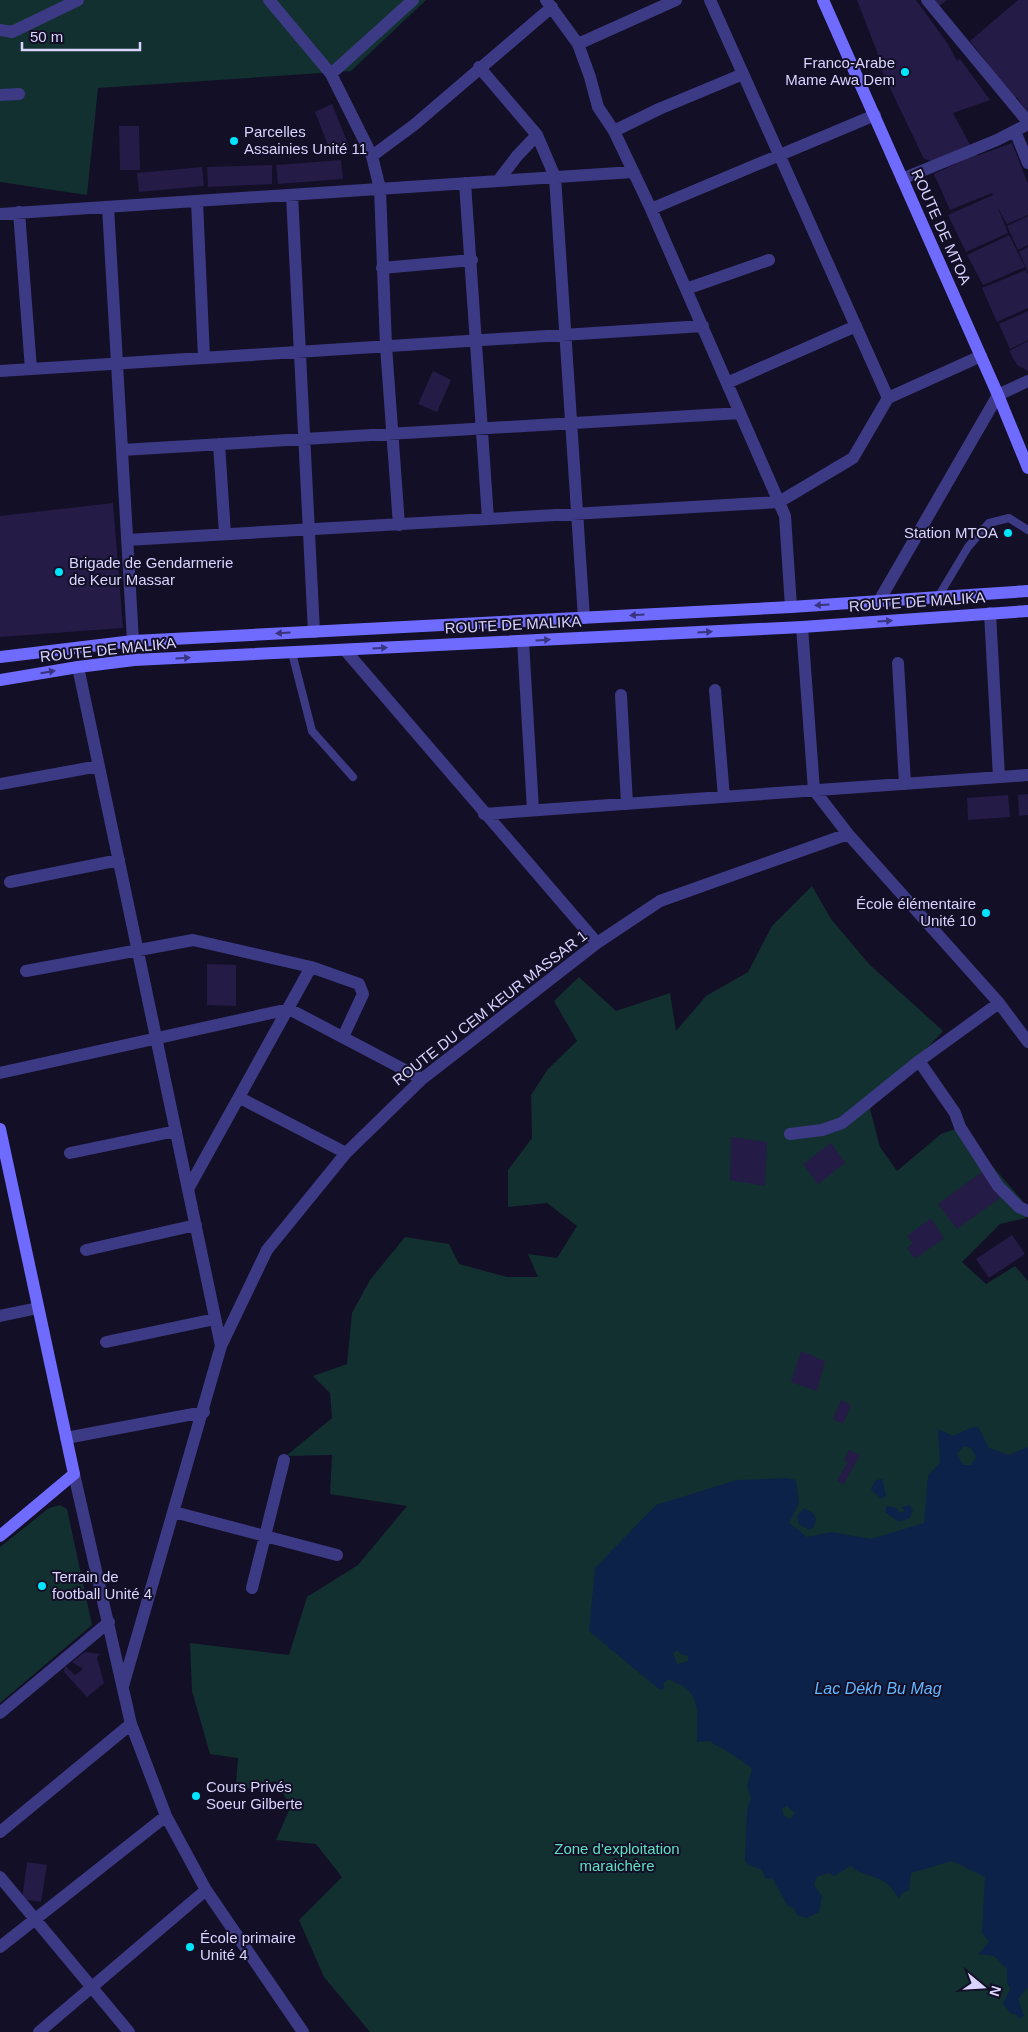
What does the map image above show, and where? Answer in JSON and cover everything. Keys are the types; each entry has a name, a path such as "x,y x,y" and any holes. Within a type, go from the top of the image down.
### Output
{"main road":[{"name":"ROUTE DE MTOA","path":"823,0 981,356 1028,468"},
{"name":"ROUTE DE MALIKA","path":"0,657 133,641 791,607 1028,591"},
{"name":"ROUTE DE MALIKA","path":"0,680 134,660 802,627 1028,611"},
{"path":"0,1128 74,1474 0,1536"}],"street":[{"path":"0,30 12,32 78,0"},
{"path":"269,0 331,74 372,156 380,189 386,346 399,524"},
{"path":"331,74 413,0"},
{"path":"578,44 676,0"},
{"path":"710,0 888,398"},
{"path":"902,179 1015,131 1028,123 927,0"},
{"path":"372,156 414,125 549,4 578,44 598,107 614,131 651,209 785,516 791,607"},
{"path":"479,67 537,135 555,177 567,335 584,618"},
{"path":"614,131 659,109 742,74"},
{"path":"0,95 18,94"},
{"path":"651,209 875,115"},
{"path":"1015,131 1028,163"},
{"path":"498,181 517,156 537,135"},
{"path":"0,214 634,172"},
{"path":"465,183 472,260 488,519"},
{"path":"292,195 314,632"},
{"path":"197,201 204,358"},
{"path":"108,207 133,641"},
{"path":"18,212 31,369"},
{"path":"382,268 472,260"},
{"path":"686,290 769,260"},
{"path":"0,370 702,326"},
{"path":"727,383 856,326"},
{"path":"127,540 779,502 853,458 888,398 981,356"},
{"path":"879,601 998,395 1028,381"},
{"path":"122,450 740,413"},
{"path":"219,444 225,534"},
{"path":"990,613 999,777"},
{"path":"802,627 814,790 848,834 999,1003 1028,1042"},
{"path":"523,641 533,810"},
{"path":"345,650 484,814 597,943"},
{"path":"898,663 905,784"},
{"path":"78,667 221,1346"},
{"path":"715,690 724,797"},
{"path":"621,695 627,804"},
{"path":"0,784 99,766"},
{"path":"484,814 1028,775"},
{"name":"ROUTE DU CEM KEUR MASSAR 1","path":"123,1686 204,1412 221,1346 267,1250 346,1153 422,1079 597,943 660,901 848,834"},
{"path":"10,882 119,860"},
{"path":"26,971 175,942 205,942 311,967 355,982 363,989 363,994 342,1037"},
{"path":"188,1189 289,1010 311,967"},
{"path":"790,1134 822,1130 842,1123 919,1060 999,1003"},
{"path":"0,1073 289,1010 422,1079"},
{"path":"919,1060 956,1113 960,1126 998,1186 1019,1208 1028,1211"},
{"path":"240,1098 346,1153"},
{"path":"70,1153 176,1131"},
{"path":"86,1250 196,1225"},
{"path":"0,1316 38,1308"},
{"path":"106,1342 215,1319"},
{"path":"66,1438 204,1412"},
{"path":"252,1588 284,1460"},
{"path":"74,1474 131,1724 166,1816 206,1890 303,2032"},
{"path":"174,1512 337,1555"},
{"path":"0,1713 109,1622"},
{"path":"0,1832 131,1724"},
{"path":"0,1946 166,1816"},
{"path":"0,1877 129,2032"},
{"path":"39,2032 206,1890"}],"lane":[{"path":"938,597 968,547 989,523 1009,518 1028,530"},
{"path":"292,653 312,731 353,776"}],"green space":[{"path":"0,0 426,0 351,71 98,88 87,195 0,182"},
{"name":"Zone d'exploitation maraichère","path":"812,886 831,919 869,964 943,1031 870,1109 880,1147 897,1171 941,1134 959,1128 1022,1200 1026,1218 1000,1224 962,1262 986,1284 1015,1266 1028,1281 1028,2032 370,2032 324,1977 299,1920 342,1877 316,1844 276,1840 291,1806 275,1781 250,1789 236,1784 238,1758 210,1754 192,1691 190,1643 289,1655 307,1597 358,1565 407,1506 330,1494 332,1455 286,1456 332,1418 330,1393 313,1376 347,1364 352,1313 370,1280 405,1237 449,1244 459,1264 507,1277 538,1277 528,1254 557,1258 577,1226 547,1203 508,1207 508,1170 532,1138 531,1095 548,1069 577,1041 554,1001 579,977 616,1011 670,993 676,1031 706,996 748,972 772,926"},
{"name":"Terrain de football Unité 4","path":"60,1505 67,1509 92,1625 0,1703 0,1547 49,1508"}],"water":[{"name":"Lac Dékh Bu Mag","path":"978,1427 989,1448 1009,1455 1028,1447 1028,1987 1018,1999 1024,2016 1019,2019 1017,2015 1010,2013 1003,2003 1010,1989 1007,1982 1007,1969 994,1956 978,1954 989,1942 982,1933 985,1877 952,1861 911,1873 909,1890 902,1893 899,1899 887,1884 850,1866 835,1876 828,1873 817,1877 814,1885 822,1896 819,1912 807,1918 797,1915 794,1908 788,1906 772,1878 766,1879 761,1869 748,1865 745,1860 747,1811 751,1798 747,1786 752,1770 750,1767 711,1741 697,1742 696,1704 689,1691 669,1679 663,1684 665,1688 660,1690 589,1631 595,1568 656,1505 737,1480 786,1478 796,1480 799,1503 789,1523 807,1537 831,1532 871,1539 924,1523 928,1476 940,1462 938,1429 953,1436 970,1428","holes":["964,1446 971,1448 976,1457 971,1465 963,1465 957,1454","678,1650 680,1654 688,1656 688,1661 677,1664 673,1653","787,1806 795,1813 791,1819 784,1816 782,1809"]},
{"path":"882,1479 886,1496 881,1499 871,1489 876,1480"},
{"path":"910,1505 913,1511 910,1518 899,1522 885,1512 887,1506 897,1508 899,1513 904,1511 902,1507"},
{"path":"804,1508 814,1514 816,1519 814,1527 809,1530 799,1524 797,1516"}],"building":[{"path":"857,0 916,0 948,44 957,61 960,59 990,100 953,113 970,145 935,162 924,159 876,59 879,57"},
{"path":"934,0 947,0 939,6"},
{"path":"1018,0 1028,0 1028,113 1017,97 1012,101 982,62 985,60 970,41"},
{"path":"332,104 349,146 331,153 315,112"},
{"path":"119,126 139,126 140,170 120,170"},
{"path":"1012,143 1028,184 1028,215 1007,224 998,208 1008,233 966,252 948,215 993,195 992,193 950,210 934,174 976,154 977,156"},
{"path":"341,160 343,179 278,184 276,165"},
{"path":"272,165 272,184 208,187 207,167"},
{"path":"202,167 204,186 139,192 137,173"},
{"path":"1028,216 1028,245 1018,250 1007,226"},
{"path":"1009,235 1025,267 983,285 967,255"},
{"path":"1028,247 1028,272 1019,252"},
{"path":"1026,270 1028,274 1028,308 997,322 982,288"},
{"path":"1028,311 1028,340 1010,349 999,324"},
{"path":"1028,341 1028,371 1017,365 1009,351"},
{"path":"433,371 451,380 437,412 418,404"},
{"name":"Brigade de Gendarmerie de Keur Massar","path":"113,503 123,628 0,637 0,516"},
{"path":"1028,794 1028,815 1019,816 1018,795"},
{"path":"1008,795 1010,817 968,820 967,798"},
{"path":"207,964 236,965 236,1006 207,1005"},
{"path":"731,1137 767,1142 765,1186 730,1180"},
{"path":"831,1143 845,1163 818,1184 803,1164"},
{"path":"982,1172 1000,1198 957,1229 938,1204"},
{"path":"931,1218 944,1238 915,1259 907,1248 913,1243 907,1236"},
{"path":"1012,1235 1025,1254 989,1278 976,1259"},
{"path":"801,1351 825,1361 817,1391 791,1382"},
{"path":"841,1400 851,1405 843,1424 833,1419"},
{"path":"849,1450 860,1455 843,1485 837,1480 848,1462 844,1460"},
{"path":"85,1652 100,1654 97,1658 104,1683 87,1697 64,1672 65,1666 75,1675 83,1669 72,1662"},
{"path":"27,1862 47,1865 41,1902 22,1899"}],"place":[{"name":"Franco-Arabe Mame Awa Dem","path":"905,72"},
{"name":"Parcelles Assainies Unité 11","path":"234,141"},
{"name":"Station MTOA","path":"1008,533"},
{"name":"Brigade de Gendarmerie de Keur Massar","path":"59,572"},
{"name":"École élémentaire Unité 10","path":"986,913"},
{"name":"Terrain de football Unité 4","path":"42,1586"},
{"name":"Cours Privés Soeur Gilberte","path":"196,1796"},
{"name":"École primaire Unité 4","path":"190,1947"}]}
